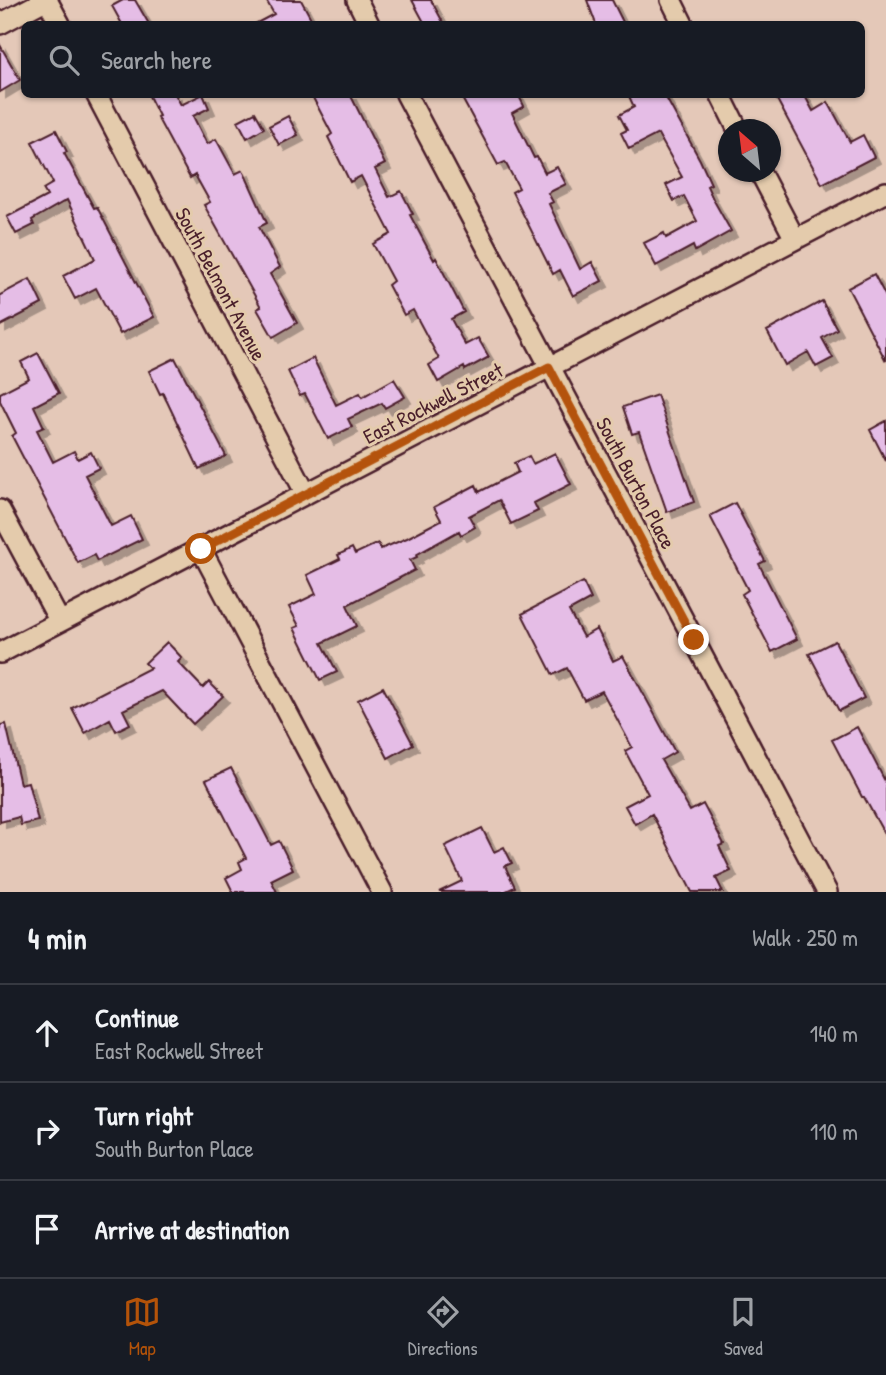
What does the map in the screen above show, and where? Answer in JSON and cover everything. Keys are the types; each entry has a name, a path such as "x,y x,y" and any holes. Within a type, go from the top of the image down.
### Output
{"street":[{"path":"0,24 46,0 58,21"},
{"path":"357,0 368,21"},
{"path":"671,0 682,21"},
{"name":"South Belmont Avenue","path":"98,98 306,494"},
{"name":"South Burton Place","path":"408,98 827,892"},
{"path":"722,98 732,119"},
{"path":"765,182 795,239"},
{"name":"East Rockwell Street","path":"0,653 886,192"},
{"path":"0,510 60,622"},
{"path":"201,549 382,892"}],"building":[{"path":"123,0 135,0 147,21 120,21 112,6"},
{"path":"266,0 301,0 312,21 261,21 274,14"},
{"path":"412,0 431,0 442,21 423,21"},
{"path":"587,0 612,0 622,21 595,21"},
{"path":"0,45 20,80 0,92"},
{"path":"150,98 177,98 181,105 195,98 205,98 209,108 193,116 207,144 216,139 235,174 243,170 267,223 259,227 280,267 270,274 297,323 273,337 257,309 261,307 204,205 210,202 195,175 190,178 157,117 159,116"},
{"path":"313,98 352,98 385,164 375,169 389,197 401,191 413,214 410,215 464,312 451,319 465,345 478,338 489,357 438,382 429,365 439,359 413,310 404,315 388,285 393,281 373,244 391,234 361,176 350,182 328,137 332,134"},
{"path":"520,98 524,106 512,113 534,158 537,157 545,173 557,167 566,184 548,193 553,202 549,204 580,269 592,262 602,281 573,296 560,270 553,274 512,192 519,188 505,162 498,165 463,100"},
{"path":"630,98 666,98 700,160 711,184 707,186 731,231 695,251 693,246 656,266 644,243 664,233 666,238 697,221 684,196 674,201 666,185 682,177 658,134 629,149 621,133 627,130 619,115 634,107"},
{"path":"776,98 806,98 813,111 828,102 850,142 863,135 874,157 822,184"},
{"path":"255,112 264,128 247,138 238,121"},
{"path":"288,116 298,135 279,145 269,126"},
{"path":"56,130 67,152 64,153 94,208 97,207 154,317 120,334 96,288 75,299 63,276 95,259 67,200 32,220 34,225 16,234 7,217 47,196 43,189 53,183 32,142"},
{"path":"874,274 886,297 886,361 848,288"},
{"path":"30,279 42,304 0,326 0,295"},
{"path":"822,301 837,329 822,338 833,358 816,367 808,352 785,365 767,331"},
{"path":"38,353 59,393 34,406 44,427 37,430 53,462 74,451 78,459 91,452 99,468 85,475 111,526 131,516 142,539 97,561 94,555 78,563 12,436 16,433 0,401 0,393 29,378 21,362"},
{"path":"175,358 226,456 199,469 163,393 160,394 149,371"},
{"path":"313,358 336,405 360,393 362,397 394,379 405,397 385,408 382,403 348,419 352,427 328,439 305,394 300,396 288,371"},
{"path":"657,395 694,502 667,512 639,432 632,434 623,407"},
{"path":"886,421 886,461 870,430"},
{"path":"555,453 571,484 534,503 538,511 511,524 499,500 469,516 475,527 461,535 459,531 410,560 415,570 347,605 357,626 322,643 337,672 320,680 294,628 299,626 289,607 316,594 307,575 340,559 338,555 352,548 355,554 378,543 381,549 407,538 441,520 434,507 476,485 479,492 518,472 514,463 529,456 533,464"},
{"path":"735,503 765,561 759,564 797,639 772,652 742,594 748,590 710,516"},
{"path":"583,582 591,599 569,611 583,637 597,629 613,661 623,656 675,752 661,760 690,811 703,804 724,844 719,846 731,871 716,878 723,892 692,892 652,814 635,824 625,806 648,794 625,751 632,747 602,691 584,700 567,668 553,675 522,614"},
{"path":"835,641 864,698 839,711 809,654"},
{"path":"167,642 182,658 178,662 203,688 209,682 223,696 193,724 162,691 123,710 130,724 116,731 110,719 85,733 72,708 150,668 145,663"},
{"path":"383,687 413,744 388,758 358,700"},
{"path":"6,724 20,784 28,782 38,821 21,825 19,817 0,822 0,725"},
{"path":"857,727 886,783 886,837 832,740"},
{"path":"231,768 271,845 279,841 293,869 271,880 277,892 233,892 226,878 242,869 239,862 246,858 206,780"},
{"path":"482,828 494,852 504,847 512,863 505,866 515,887 504,892 439,892 462,881 445,846"}],"route":[{"path":"201,549 549,367 694,640"}]}
